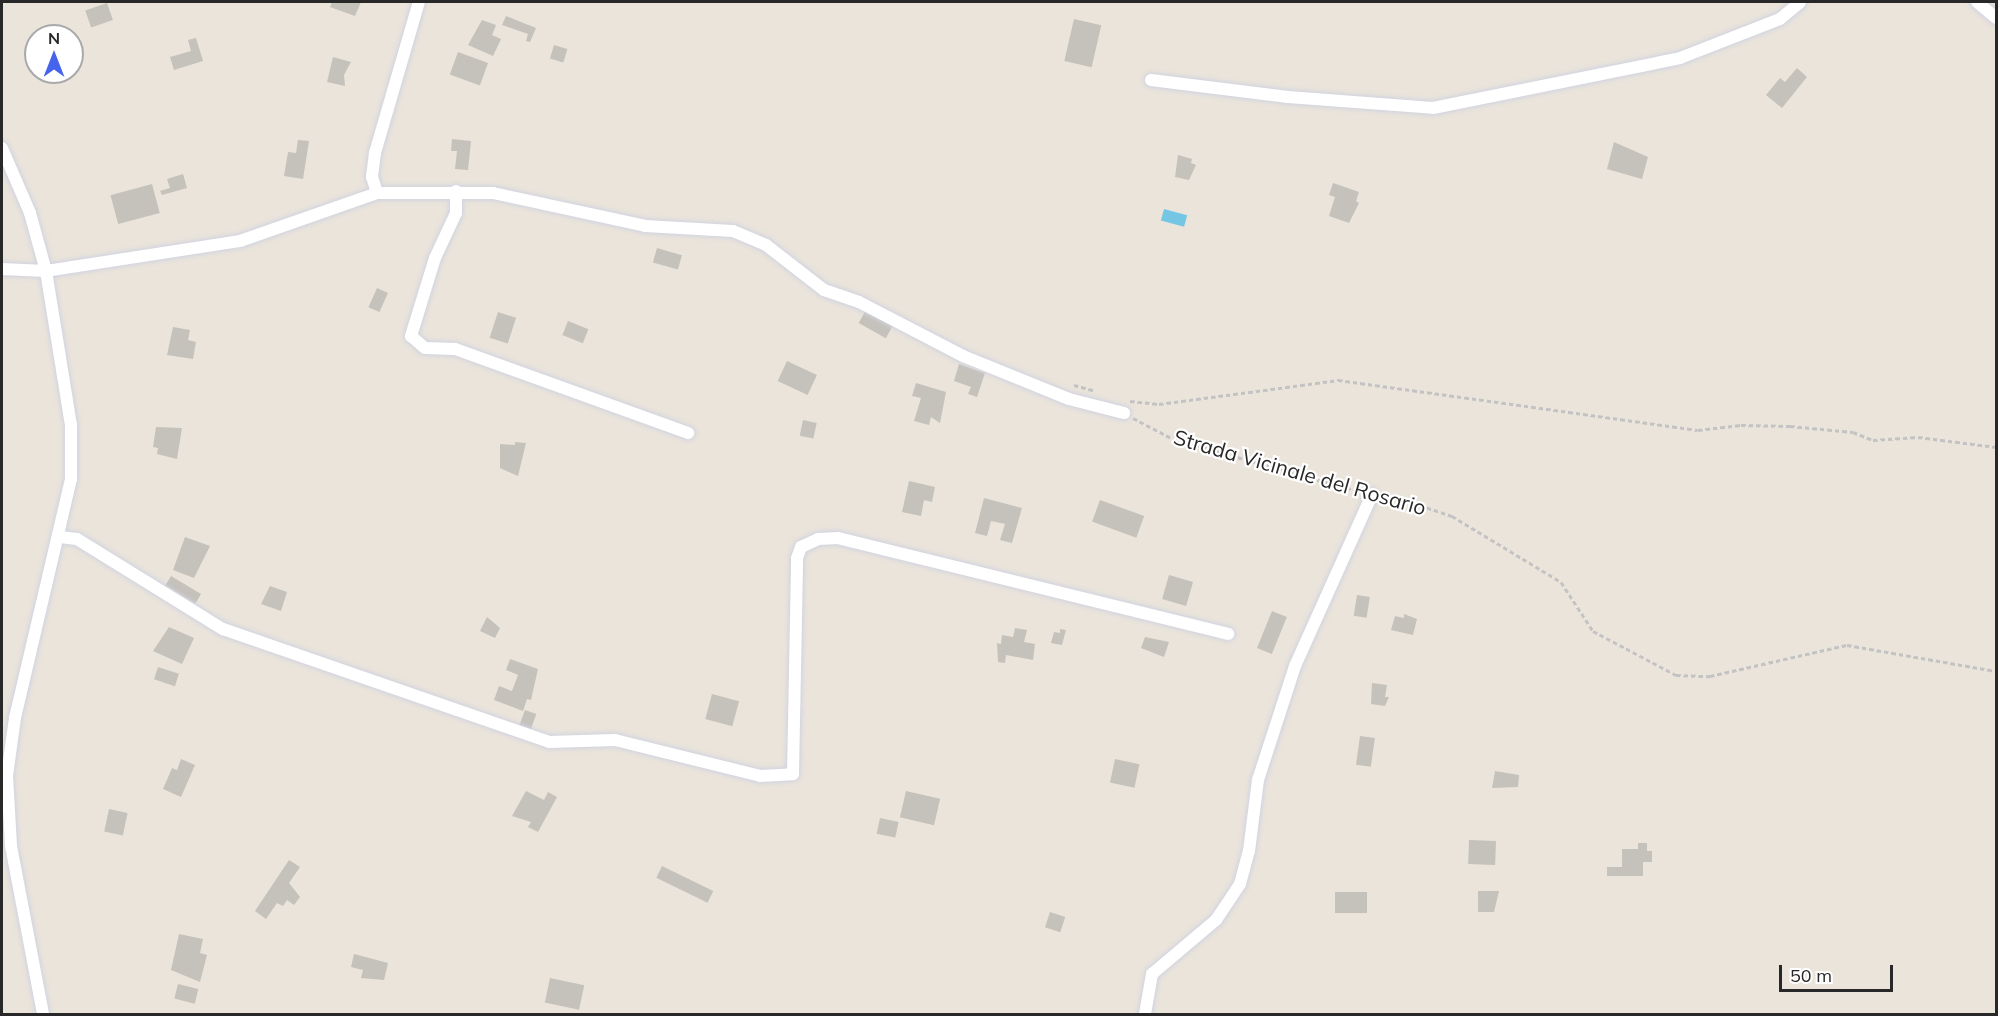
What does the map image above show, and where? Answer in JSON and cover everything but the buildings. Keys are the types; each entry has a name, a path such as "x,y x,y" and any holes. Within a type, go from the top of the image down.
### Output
{"street":[{"path":"377,193 372,177 375,153 419,2"},
{"path":"1151,80 1288,97 1433,108 1680,58 1780,19 1800,2"},
{"path":"1977,2 1996,18"},
{"path":"2,148 30,213 46,271 71,425 71,479 60,537 15,718 7,776 11,846 43,1014"},
{"path":"456,191 456,213 435,258 411,336 425,348 455,349 688,433"},
{"path":"2,269 46,271 240,241 377,193 456,191 493,194 645,226 733,231 766,245 824,290 859,302 963,356 1053,392 1124,413"},
{"path":"1145,1014 1152,974 1216,920 1240,884 1249,850 1258,780 1295,666 1372,495"},
{"path":"60,537 77,539 223,628 516,731 549,742 615,740 760,776 793,774 797,558 801,547 818,539 838,538 1228,634"}],"path":[{"path":"1119,400 1159,404 1338,380 1698,430 1741,425 1790,426 1853,432 1873,440 1918,437 1996,447"},
{"path":"1053,392 1078,384 1099,392"},
{"name":"Strada Vicinale del Rosario","path":"1124,413 1173,439 1372,495 1383,492 1452,516 1561,582 1593,631 1676,675 1710,676 1846,645 1996,671"}],"water":[{"path":"1164,209 1187,215 1184,227 1161,221"}]}
